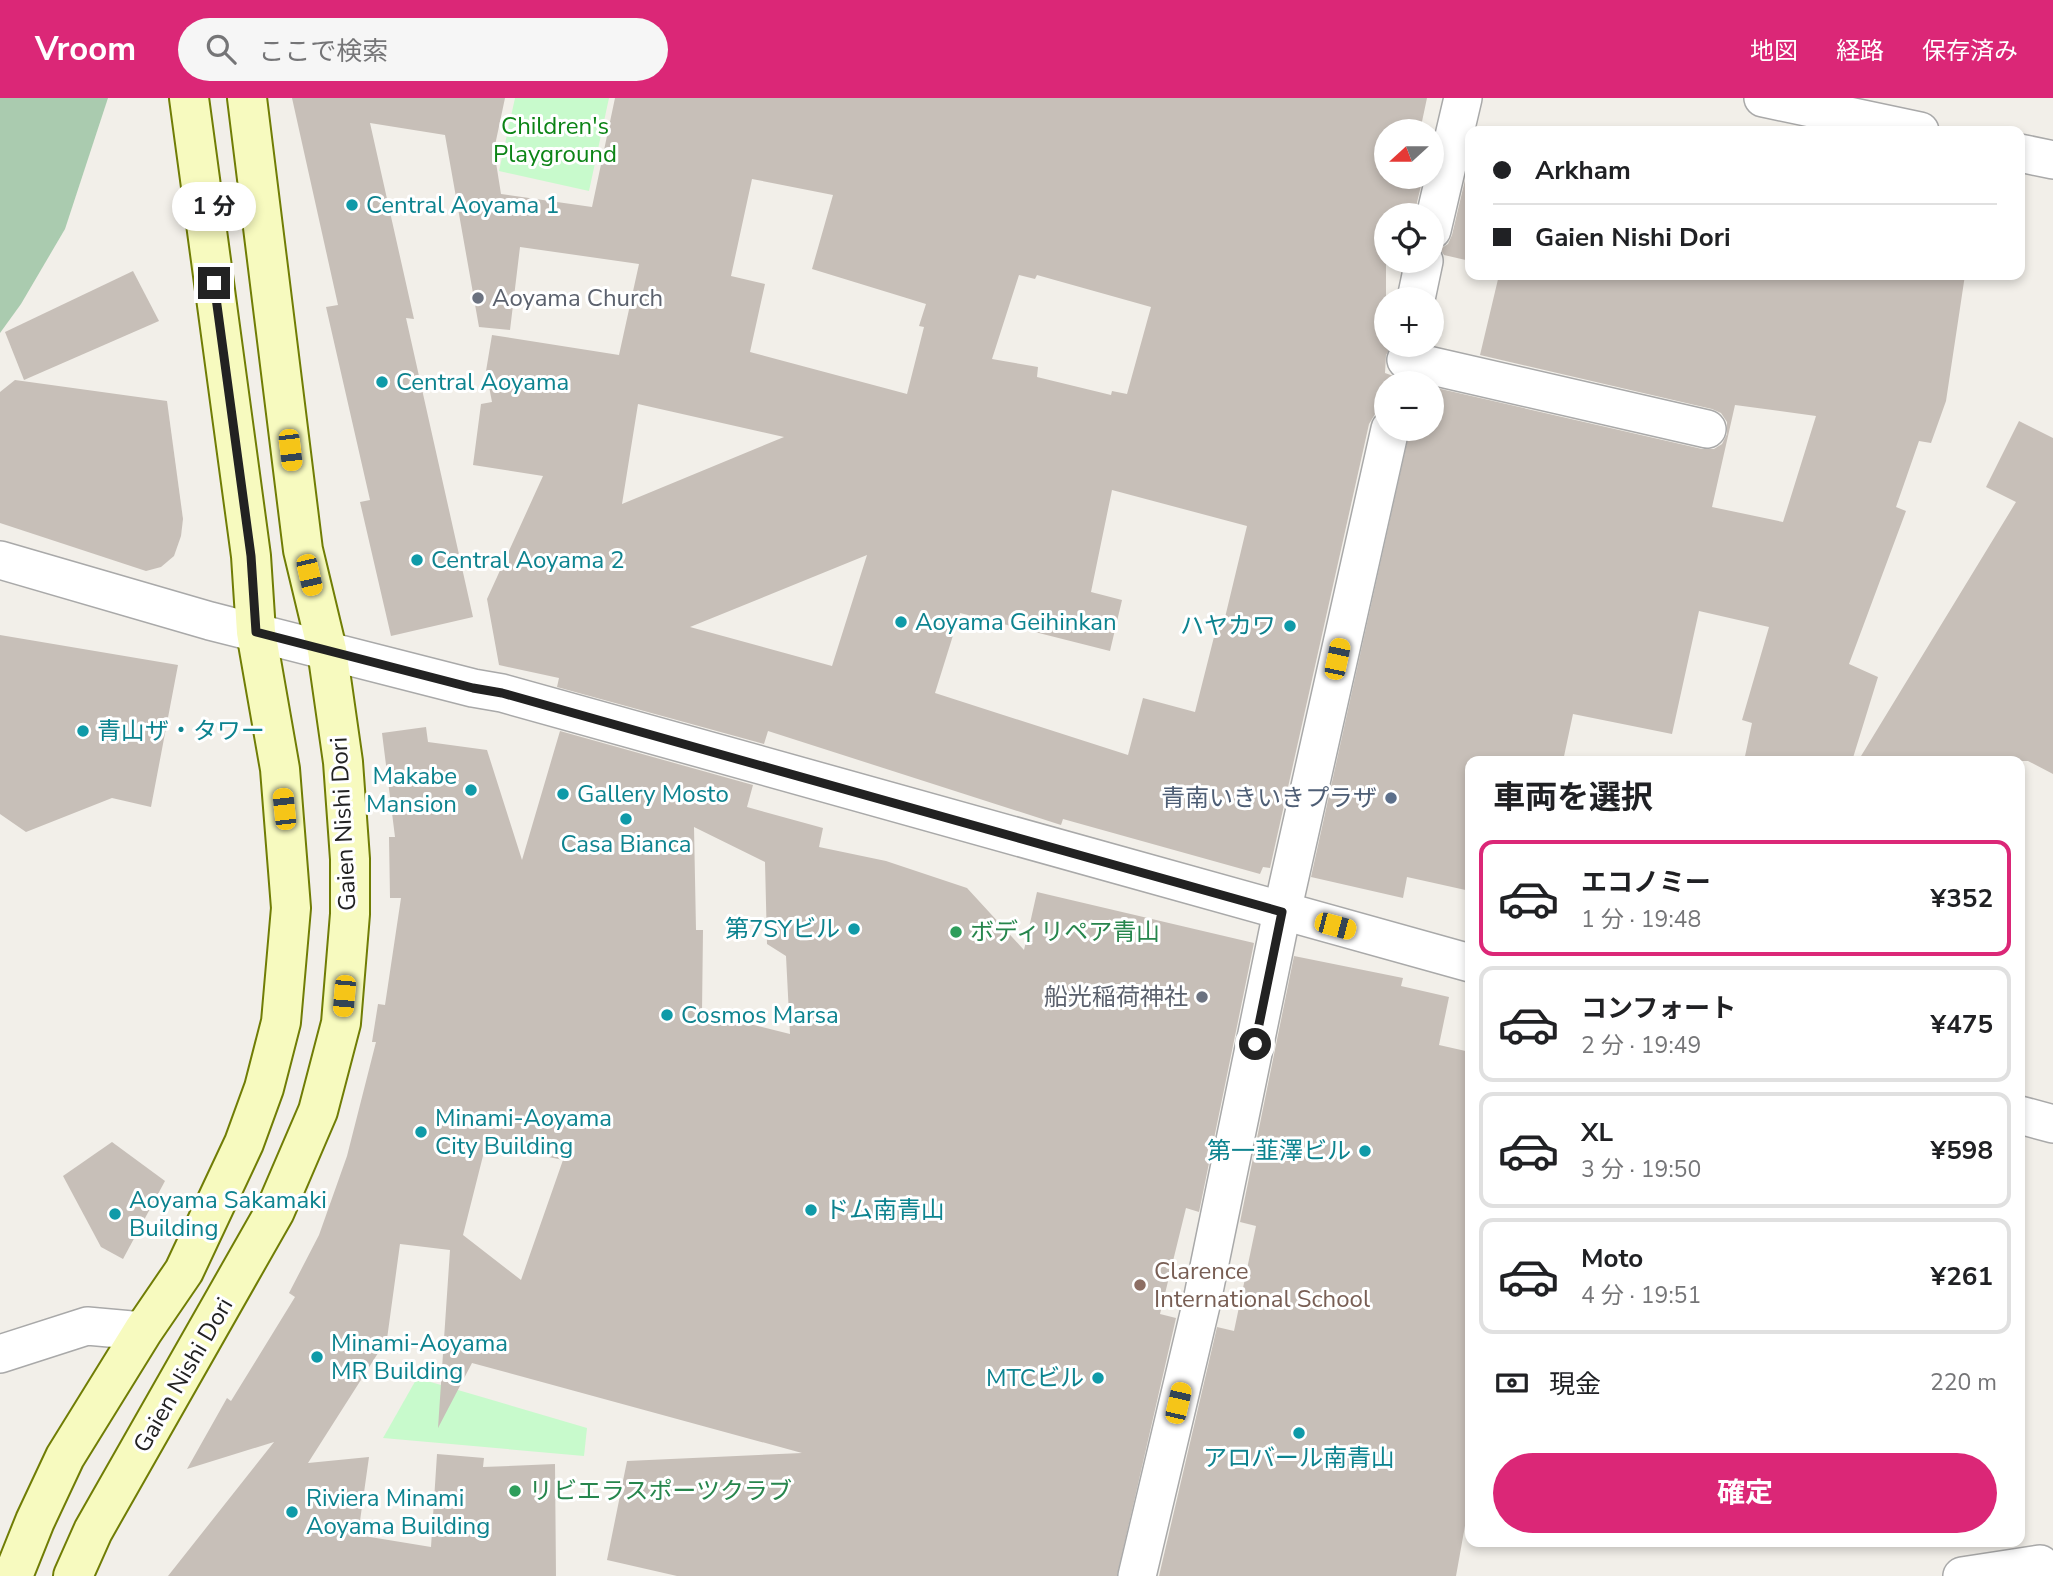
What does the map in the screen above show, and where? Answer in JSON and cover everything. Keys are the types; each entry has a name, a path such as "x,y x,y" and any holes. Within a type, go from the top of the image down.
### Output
{"main road":[{"path":"13,1576 65,1457 143,1331 184,1271 244,1143 264,1088 281,1022 291,908 280,769 256,632 251,556 189,98"},
{"name":"Gaien Nishi Dori","path":"73,1576 93,1531 275,1211 318,1111 341,1023 350,914 351,859 343,762 327,650 303,550 247,98"},
{"path":"196,153 252,147"}],"street":[{"path":"1438,203 1463,98"},
{"path":"1763,98 1896,126"},
{"path":"2025,153 2053,160"},
{"path":"1405,363 1707,429"},
{"path":"1137,1576 1202,1301 1282,912 1387,441"},
{"path":"0,560 210,621 473,688 515,696 1465,962"},
{"path":"2025,1117 2053,1125"},
{"path":"0,1354 87,1326 143,1331"},
{"path":"1962,1576 2043,1560"}],"green space":[{"path":"0,98 108,98 65,229 21,304 0,333"},
{"name":"Children's Playground","path":"515,98 609,98 589,191 499,171"},
{"path":"417,1378 587,1428 584,1456 383,1438"}],"building":[{"path":"292,98 505,98 494,150 501,194 592,207 615,98 1427,98 1423,119 1374,119 1374,189 1420,189 1417,203 1374,203 1374,273 1386,273 1386,287 1374,287 1374,357 1386,357 1385,371 1374,371 1374,416 1369,424 1270,868 1263,867 1260,874 1063,819 1061,825 768,731 764,744 557,687 559,678 499,665 487,599 543,476 473,465 481,404 492,402 486,371 492,335 619,355 639,264 520,247 510,330 479,327 445,135 370,123 414,319 406,318 473,617 391,636 360,502 370,500 326,307 338,305","holes":["752,179 833,195 812,269 926,304 919,326 924,327 907,394 750,352 765,284 731,276","1019,275 1035,279 1037,275 1151,307 1127,394 1112,391 1111,395 1037,377 1038,367 992,359","638,404 784,437 622,504","1112,490 1247,526 1222,630 1216,629 1195,712 1143,698 1128,755 935,693 960,613 1110,651 1122,600 1091,592","867,555 832,666 690,627"]},
{"path":"1465,180 1465,260 1444,255 1444,246 1448,244"},
{"path":"133,271 159,321 24,380 5,332"},
{"path":"1498,280 1964,280 1946,401 1931,443 1919,441 1896,507 1906,511 1849,664 1878,677 1854,756 1745,756 1752,723 1742,720 1769,627 1699,611 1672,734 1573,714 1564,756 1465,756 1465,890 1407,877 1403,898 1311,877 1407,441 1444,441 1444,390 1702,449 1714,449 1722,444 1727,434 1727,422 1721,413 1480,355","holes":["1735,405 1816,416 1783,522 1712,507"]},
{"path":"15,380 167,401 183,519 174,556 161,567 146,571 0,523 0,392"},
{"path":"2019,421 2053,438 2053,774 2025,761 2025,756 1861,756 2016,502 1986,487"},
{"name":"青山ザ・タワー","path":"0,635 178,665 151,807 112,798 26,832 0,814"},
{"path":"426,727 428,742 487,750 522,860 560,731 753,785 747,807 823,828 819,847 886,861 967,888 1024,950 1037,892 1254,943 1199,1212 1186,1208 1160,1314 1176,1318 1117,1576 677,1576 607,1560 627,1461 802,1453 472,1363 438,1428 450,1250 400,1244 387,1339 308,1463 369,1457 358,1535 431,1547 437,1454 484,1458 483,1467 555,1464 556,1576 168,1576 274,1442 187,1469 227,1398 231,1401 295,1297 289,1293 319,1235 347,1156 376,1042 372,1042 378,1004 385,1005 401,898 390,898 389,837 395,837 382,733","holes":["694,827 765,862 767,944 786,956 790,1034 702,1012 703,930 696,930","486,1144 563,1160 521,1280 463,1235"]},
{"path":"1294,956 1403,978 1401,986 1449,997 1439,1045 1465,1051 1465,1526 1456,1576 1159,1576 1217,1327 1234,1331 1256,1226 1240,1222"},
{"name":"Aoyama Sakamaki Building","path":"112,1142 165,1181 123,1259 101,1247 63,1176"}],"place":[{"name":"Central Aoyama 1","path":"352,205"},
{"name":"Aoyama Church","path":"478,298"},
{"name":"Central Aoyama","path":"382,382"},
{"name":"Central Aoyama 2","path":"417,560"},
{"name":"Aoyama Geihinkan","path":"901,622"},
{"name":"ハヤカワ","path":"1290,626"},
{"name":"青山ザ・タワー","path":"83,731"},
{"name":"Makabe Mansion","path":"471,790"},
{"name":"Gallery Mosto","path":"563,794"},
{"name":"青南いきいきプラザ","path":"1391,798"},
{"name":"Casa Bianca","path":"626,819"},
{"name":"第7SYビル","path":"854,929"},
{"name":"ボディリペア青山","path":"956,932"},
{"name":"船光稲荷神社","path":"1202,997"},
{"name":"Cosmos Marsa","path":"667,1015"},
{"name":"Minami-Aoyama City Building","path":"421,1132"},
{"name":"第一韮澤ビル","path":"1365,1151"},
{"name":"ドム南青山","path":"811,1210"},
{"name":"Aoyama Sakamaki Building","path":"115,1214"},
{"name":"Clarence International School","path":"1140,1285"},
{"name":"Minami-Aoyama MR Building","path":"317,1357"},
{"name":"MTCビル","path":"1098,1378"},
{"name":"アロバール南青山","path":"1299,1433"},
{"name":"リビエラスポーツクラブ","path":"515,1491"},
{"name":"Riviera Minami Aoyama Building","path":"292,1512"}],"route":[{"path":"214,283 251,556 256,632 473,688 502,693 1282,912 1255,1044"}]}
